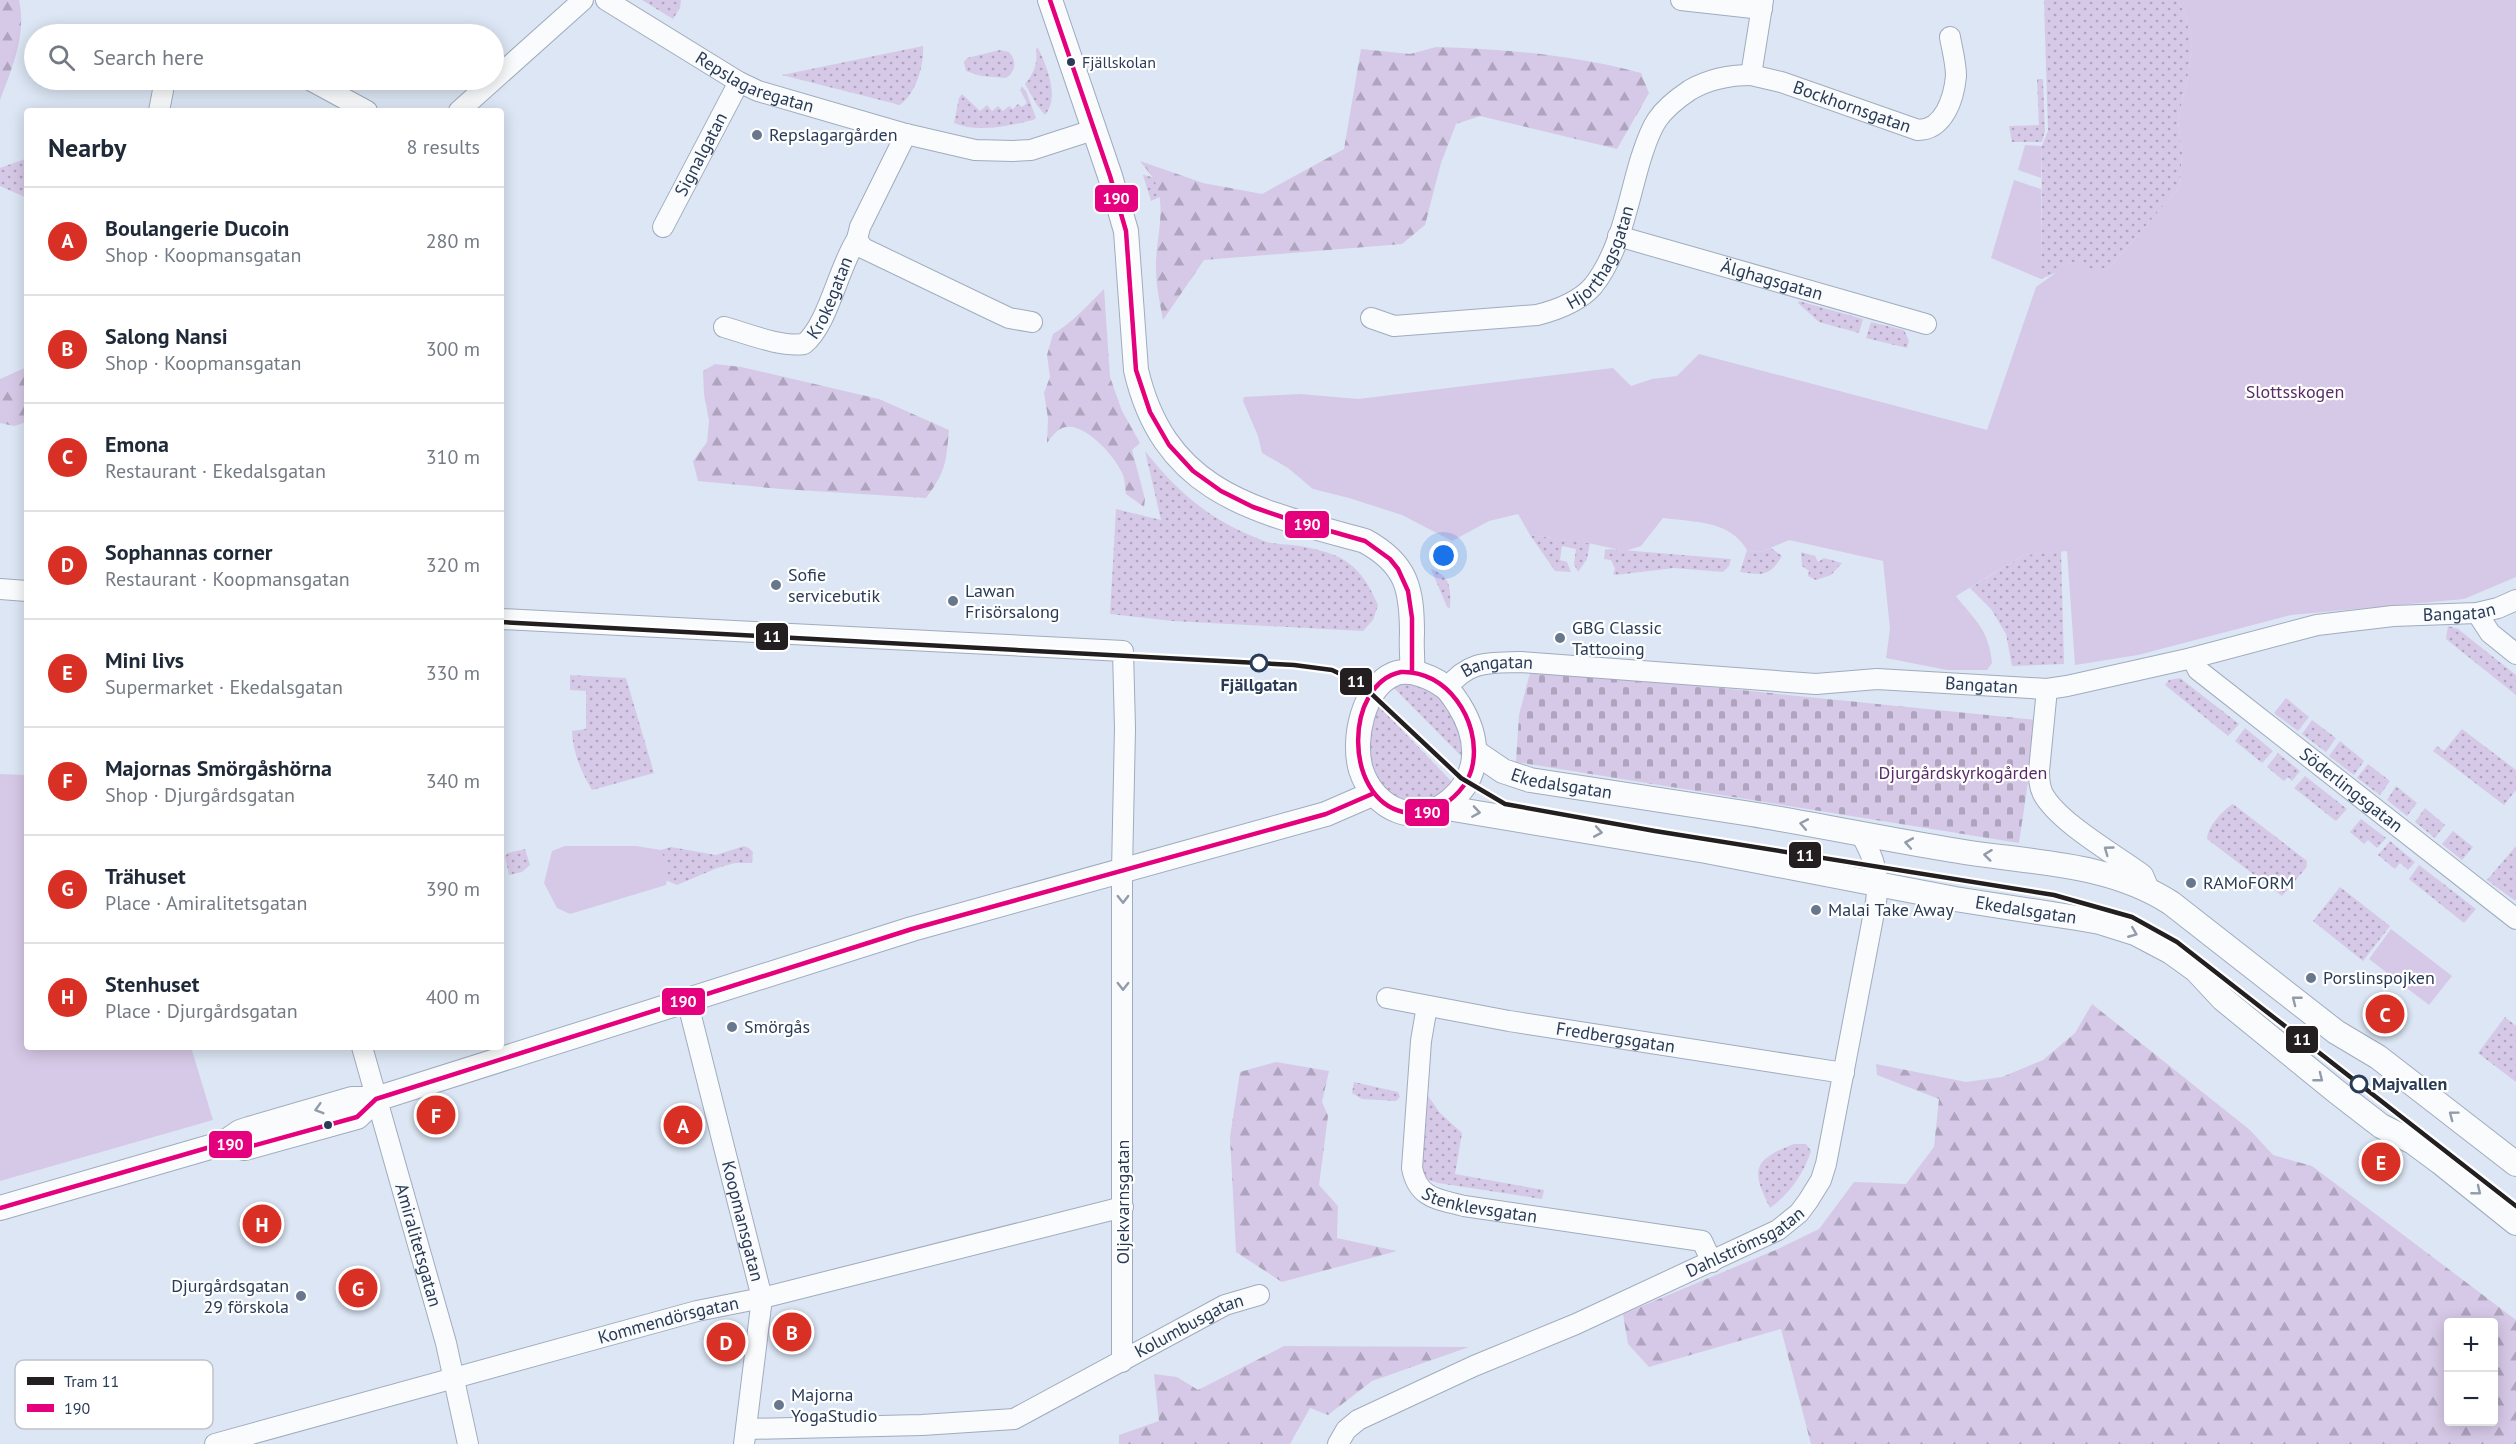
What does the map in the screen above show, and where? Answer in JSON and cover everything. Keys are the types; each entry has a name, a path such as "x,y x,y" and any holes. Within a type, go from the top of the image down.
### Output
{"street":[{"path":"504,71 583,0"},
{"name":"Repslagaregatan","path":"606,0 739,82 771,96 804,103 906,134 975,150 1013,151 1038,148 1093,130"},
{"path":"1050,0 1126,231 1136,370 1141,393 1158,430 1180,460 1224,495 1259,510 1365,541 1394,562 1409,588 1412,607 1412,672"},
{"path":"1682,0 1763,5 1751,75"},
{"name":"Bockhornsgatan","path":"1751,75 1781,82 1918,130 1928,130 1944,116 1952,97 1956,76 1950,37"},
{"name":"Hjorthagsgatan","path":"1371,318 1394,326 1537,315 1559,309 1592,287 1607,262 1618,236 1648,138 1662,113 1679,97 1725,75 1751,75"},
{"name":"Signalgatan","path":"663,226 739,82"},
{"path":"160,108 163,90"},
{"path":"328,90 361,108"},
{"path":"462,108 482,90"},
{"name":"Krokegatan","path":"724,327 778,342 804,344 816,329 848,253 857,239 860,227 906,134"},
{"name":"Älghagsgatan","path":"1618,236 1926,324"},
{"name":"Krokegatan","path":"857,239 863,248 990,309 1010,318 1032,322"},
{"path":"0,589 24,591"},
{"name":"Bangatan","path":"1447,688 1461,672 1480,663 1521,662 1816,684 1877,679 2047,688 2067,686 2192,658 2317,625 2392,616 2477,613 2498,608 2516,600"},
{"path":"2477,613 2490,633 2516,654"},
{"name":"Oljekvarnsgatan","path":"504,619 1123,651 1125,728 1122,871 1122,1362"},
{"name":"Söderlingsgatan","path":"2192,658 2198,670 2516,920"},
{"path":"1412,672 1432,678 1447,688 1467,718 1475,753 1474,765 1466,783 1451,800 1441,807 1416,816 1391,808 1372,794 1361,771 1362,716 1372,692 1380,683 1396,673 1412,672"},
{"name":"Ekedalsgatan","path":"2047,688 2039,771 2039,784 2044,796 2064,818 2143,875 2150,889"},
{"name":"Ekedalsgatan","path":"1475,753 1503,771 1530,780 1753,815 1861,835 2081,868 2127,880 2150,889 2336,1032 2378,1057 2516,1164"},
{"path":"0,1208 224,1143 245,1148 357,1117 376,1099 687,1000 912,929 1326,814 1372,794"},
{"name":"Ekedalsgatan","path":"1441,807 1706,851 1955,899 2100,922 2148,939 2196,970 2223,999 2381,1126 2413,1142 2516,1223"},
{"name":"Dahlströmsgatan","path":"1338,1444 1346,1430 1358,1420 1474,1366 1576,1324 1712,1262 1778,1230 1798,1213 1821,1180 1826,1164 1879,885 1872,855 1861,835"},
{"name":"Fredbergsgatan","path":"1388,998 1844,1073"},
{"name":"Koopmansgatan","path":"687,1000 762,1298 746,1436"},
{"name":"Stenklevsgatan","path":"1427,1006 1420,1041 1412,1168 1414,1181 1419,1190 1432,1197 1464,1206 1702,1241 1712,1262"},
{"name":"Amiralitetsgatan","path":"363,1050 446,1342 468,1444"},
{"name":"Kommendörsgatan","path":"215,1444 712,1307 762,1298 1123,1207"},
{"name":"Kolumbusgatan","path":"1122,1362 1226,1305 1259,1295"},
{"path":"746,1436 1014,1419 1122,1362"}],"green space":[{"path":"0,0 19,0 21,25 17,51 0,100"},
{"path":"642,0 681,0 680,8 673,19"},
{"path":"2044,0 2177,0 2185,13 2192,41 2189,70 2178,121 2182,153 2180,187 2109,268 2092,270 2071,262 2060,271 2041,279 2042,146 2048,131"},
{"name":"Slottsskogen","path":"2177,0 2516,0 2516,577 2464,599 2291,615 2138,655 2075,665 2067,551 2024,555 1956,596 1984,633 1988,641 1992,663 1987,670 1947,670 1886,658 1890,629 1883,561 1789,540 1761,552 1747,550 1740,540 1721,528 1710,524 1663,518 1641,546 1625,551 1530,535 1518,514 1489,521 1452,541 1402,515 1313,489 1288,468 1262,453 1258,436 1243,401 1244,397 1300,394 1358,399 1613,368 1631,386 1652,379 1677,376 1699,354 1987,430 2036,287 2071,262 2092,269 2109,268 2180,187 2182,153 2178,121 2189,70 2192,41 2185,13"},
{"path":"923,46 922,62 915,86 900,105 782,75"},
{"path":"1436,47 1539,54 1616,67 1641,73 1649,93 1617,149 1480,116 1456,124 1441,163 1425,225 1402,244 1204,260 1163,320 1156,269 1160,201 1154,180 1140,161 1203,183 1262,194 1344,149 1361,49 1410,54"},
{"path":"1038,48 1052,91 1052,100 1045,115 1025,84 1035,68 1036,49"},
{"path":"1000,50 1009,52 1014,62 1012,72 1006,78 981,76 966,71 964,62 967,58"},
{"path":"2037,79 2043,79 2045,131 2042,142 2012,142 2009,126 2039,125"},
{"path":"1022,87 1026,91 1036,118 1033,120 983,128 954,123 959,98 962,94 980,111 987,105 992,111 998,106 1003,111 1009,106 1013,109 1018,104 1022,107 1027,103 1020,90"},
{"path":"2025,145 2042,146 2041,178 2018,170"},
{"path":"24,159 24,197 0,186 0,168"},
{"path":"1143,175 1171,182 1160,197 1151,201"},
{"path":"2014,180 2041,189 2041,279 1991,258"},
{"path":"1104,289 1110,377 1122,411 1140,443 1132,450 1145,499 1144,507 1126,494 1124,477 1119,467 1106,449 1087,434 1068,427 1058,430 1047,443 1048,418 1044,393 1050,377 1047,355 1053,334 1074,319"},
{"path":"1799,301 1863,319 1859,333 1819,322 1798,303"},
{"path":"1871,322 1904,330 1909,341 1907,348 1866,338"},
{"path":"715,364 741,367 879,399 949,430 946,459 938,481 926,498 781,489 698,481 693,461 707,442 709,421 703,371"},
{"path":"24,368 24,423 14,426 0,423 0,379"},
{"path":"1145,451 1171,481 1197,505 1228,524 1268,542 1315,549 1349,563 1364,580 1378,605 1373,620 1363,631 1173,621 1110,614 1116,509 1161,520"},
{"path":"1530,535 1590,543 1587,559 1578,572 1574,564 1576,549 1562,546 1560,560 1567,562 1571,572 1555,571"},
{"path":"1771,548 1782,556 1773,568 1760,574 1740,572 1747,550 1761,552"},
{"path":"1605,550 1731,559 1729,566 1723,572 1674,568 1616,575 1613,574 1615,569 1611,560 1604,559"},
{"path":"2061,551 2064,664 2012,666 2006,634 1991,609 1970,588 2024,555"},
{"path":"1801,552 1815,556 1818,562 1824,558 1842,563 1831,575 1816,580 1808,576 1809,571 1802,566"},
{"path":"1431,569 1446,579 1450,608 1447,607"},
{"path":"2448,626 2458,629 2516,675 2516,695 2446,639"},
{"name":"Djurgårdskyrkogården","path":"1531,669 2037,720 2019,843 1516,762 1519,715"},
{"path":"570,675 626,678 654,773 592,790 578,762 572,731 586,729 586,691 570,690"},
{"path":"2180,678 2239,724 2228,736 2165,685 2169,680"},
{"path":"1404,684 1428,691 1447,708 1459,731 1462,757 1393,687"},
{"path":"2286,698 2309,717 2298,731 2274,713"},
{"path":"1377,704 1452,782 1432,799 1408,802 1397,799 1379,782 1373,769 1370,753"},
{"path":"2312,720 2336,738 2326,752 2302,734"},
{"path":"2245,728 2273,751 2262,763 2235,741"},
{"path":"2462,729 2516,770 2516,790 2504,805 2433,751 2437,746 2444,751"},
{"path":"2340,741 2364,761 2354,775 2329,756"},
{"path":"2278,753 2300,771 2292,781 2288,777 2284,781 2267,767"},
{"path":"2368,764 2390,781 2380,795 2357,778"},
{"path":"0,774 24,775 24,1050 192,1050 213,1120 0,1181"},
{"path":"2305,776 2347,809 2336,821 2294,788"},
{"path":"2396,786 2417,803 2407,816 2387,800"},
{"path":"2233,804 2307,861 2306,868 2282,896 2207,839 2217,819"},
{"path":"2425,808 2445,825 2435,838 2415,822"},
{"path":"2361,819 2386,838 2377,848 2368,840 2364,844 2350,832"},
{"path":"2453,831 2473,847 2462,860 2442,844"},
{"path":"2390,841 2415,862 2408,870 2400,863 2395,869 2378,855"},
{"path":"565,846 636,846 661,850 668,868 666,885 570,914 557,908 544,883 552,851"},
{"path":"744,846 753,852 752,863 735,863 717,868 677,885 663,879 657,851 671,847 716,855"},
{"path":"2516,846 2516,900 2514,900 2487,880"},
{"path":"525,849 530,865 522,872 509,875 505,856 508,853"},
{"path":"2419,865 2476,909 2464,923 2409,879"},
{"path":"2340,887 2390,926 2363,961 2313,921"},
{"path":"2391,929 2452,976 2429,1005 2369,959"},
{"path":"2092,1004 2250,1130 2273,1155 2312,1166 2516,1320 2516,1444 1811,1444 1781,1329 1649,1367 1628,1344 1623,1314 1778,1249 1819,1229 1854,1182 1906,1184 1934,1147 1939,1099 1877,1075 1876,1064 1966,1082 2002,1077 2043,1060 2075,1033"},
{"path":"2505,1017 2516,1026 2516,1082 2478,1053"},
{"path":"1276,1062 1329,1071 1322,1102 1328,1116 1319,1185 1338,1206 1337,1238 1397,1251 1282,1282 1236,1252 1230,1137 1240,1072"},
{"path":"1354,1082 1398,1092 1400,1097 1396,1101 1362,1099 1352,1093"},
{"path":"1426,1093 1440,1113 1462,1133 1455,1174 1544,1190 1542,1199 1438,1183 1423,1178 1419,1156"},
{"path":"1794,1144 1806,1144 1811,1151 1808,1160 1795,1183 1770,1208 1760,1184 1759,1168 1770,1155"},
{"path":"1284,1346 1469,1347 1372,1381 1328,1415 1310,1408 1290,1444 1119,1444 1119,1435 1159,1421 1154,1374 1177,1377 1198,1390"}],"tram line":[{"name":"11","path":"504,622 1294,665 1332,670 1361,684 1461,778 1505,804 1655,831 2054,895 2132,917 2177,942 2516,1206"}],"transit line":[{"name":"190","path":"1050,0 1110,176 1126,231 1136,370 1150,412 1169,445 1193,471 1221,491 1253,507 1365,541 1390,559 1398,569 1408,591 1412,618 1412,672"},
{"name":"190","path":"1401,672 1433,679 1446,689 1457,701 1465,715 1474,747 1471,770 1462,788 1442,806 1423,813 1403,812 1383,802 1369,786 1361,765 1358,741 1361,718 1369,697 1382,681 1401,672"},
{"name":"190","path":"0,1208 224,1143 245,1148 357,1117 376,1099 912,929 1326,814 1372,794"}],"place":[{"name":"Fjällskolan","path":"1071,62"},
{"name":"Repslagargården","path":"757,135"},
{"name":"Sofie servicebutik","path":"776,585"},
{"name":"Lawan Frisörsalong","path":"953,601"},
{"name":"GBG Classic Tattooing","path":"1560,638"},
{"name":"Fjällgatan","path":"1259,663"},
{"name":"RAMoFORM","path":"2191,883"},
{"name":"Malai Take Away","path":"1816,910"},
{"name":"Porslinspojken","path":"2311,978"},
{"name":"Emona","path":"2385,1014"},
{"name":"Smörgås","path":"732,1027"},
{"name":"Majvallen","path":"2359,1084"},
{"name":"Majornas Smörgåshörna","path":"436,1115"},
{"name":"Boulangerie Ducoin","path":"683,1125"},
{"name":"Mini livs","path":"2381,1162"},
{"name":"Stenhuset","path":"262,1224"},
{"name":"Trähuset","path":"358,1288"},
{"name":"Djurgårdsgatan 29 förskola","path":"301,1296"},
{"name":"Salong Nansi","path":"792,1332"},
{"name":"Sophannas corner","path":"726,1342"},
{"name":"Majorna YogaStudio","path":"779,1405"}]}
